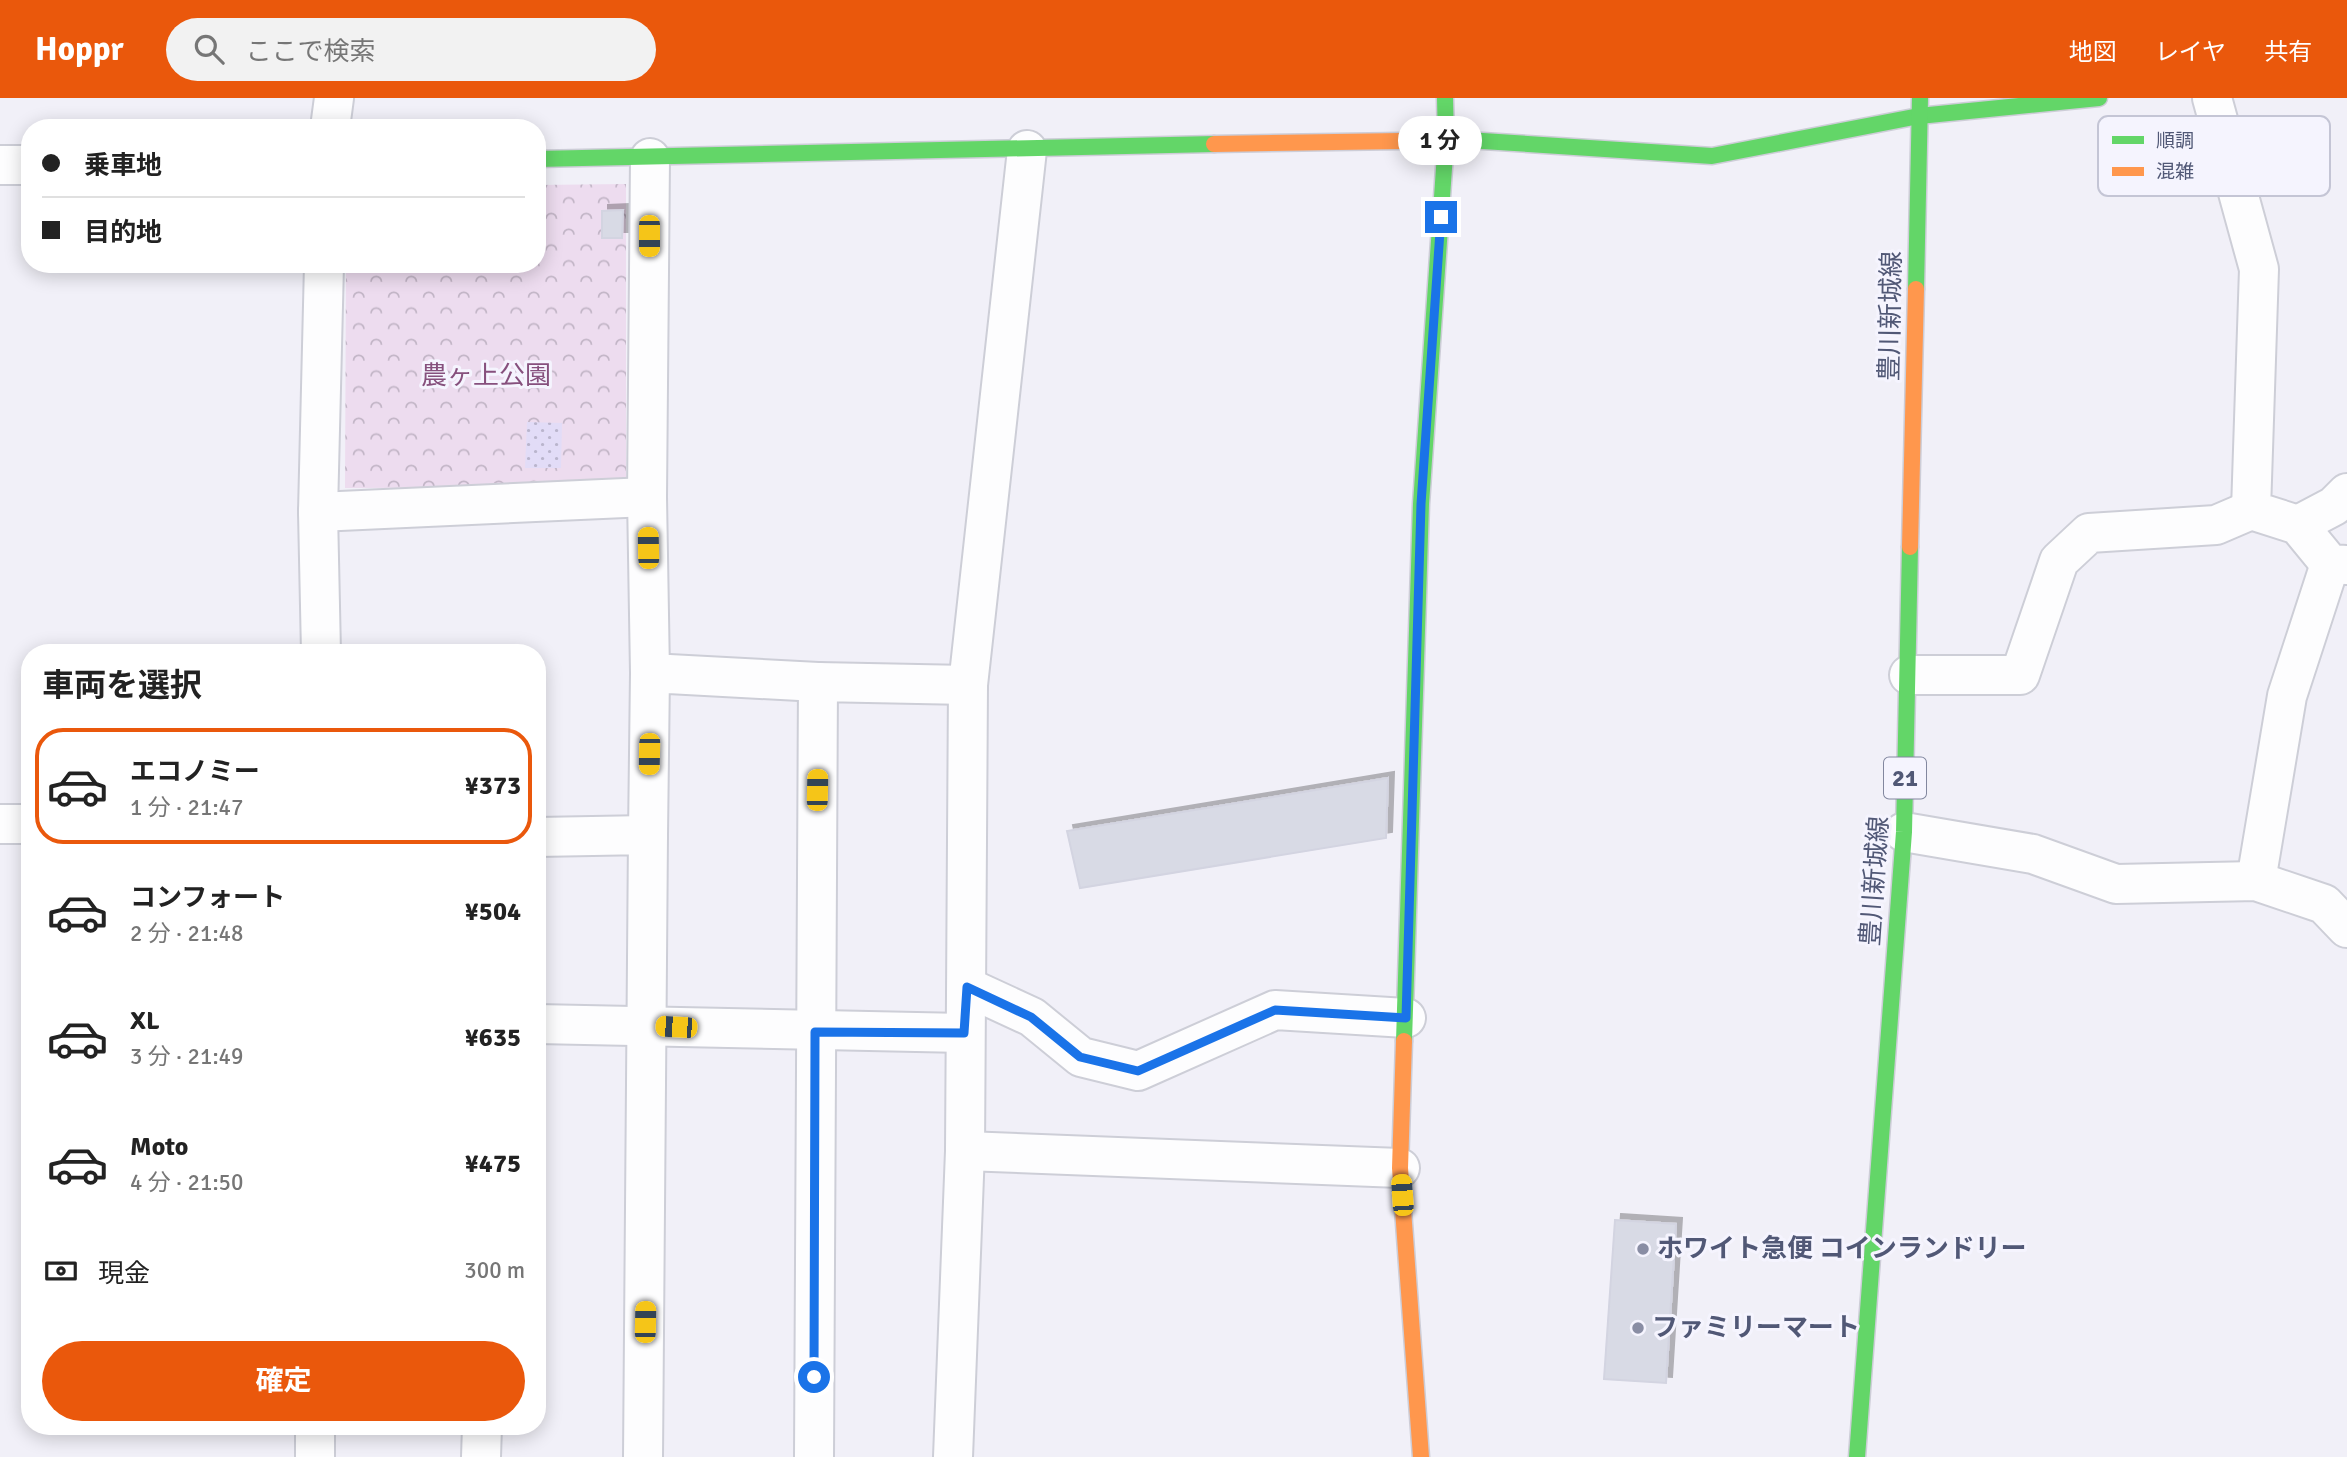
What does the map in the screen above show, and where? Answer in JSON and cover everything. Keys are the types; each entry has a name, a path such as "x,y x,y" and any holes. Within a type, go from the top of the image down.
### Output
{"street":[{"path":"331,119 334,98"},
{"path":"1421,1457 1400,1168 1421,504 1446,139 1445,98"},
{"name":"豊川新城線","path":"1857,1457 1904,832 1920,98"},
{"path":"546,159 1446,139 1712,156 1919,116 2099,98"},
{"path":"2212,98 2217,116"},
{"path":"953,1457 965,1151 968,685 1027,150"},
{"path":"643,1457 649,1025 650,673 647,497 650,158"},
{"path":"0,165 21,165"},
{"path":"2239,196 2259,268 2252,510"},
{"path":"321,644 318,512 324,273"},
{"path":"2298,525 2334,506 2347,493"},
{"path":"318,512 647,497"},
{"path":"1909,675 2020,675 2059,561 2090,533 2216,526 2252,510 2298,525 2339,565 2287,695 2256,881"},
{"path":"650,673 818,682 968,685"},
{"path":"814,1457 818,682"},
{"path":"0,824 21,824"},
{"path":"1904,832 2033,853 2116,884 2256,881 2324,904 2347,928"},
{"path":"546,837 648,835"},
{"path":"967,987 1031,1017 1080,1057 1138,1071 1275,1010 1406,1018"},
{"path":"546,1024 649,1025 815,1032 964,1033"},
{"path":"965,1151 1400,1168"},
{"path":"315,1435 315,1457"},
{"path":"481,1435 481,1457"}],"green space":[{"name":"農ヶ上公園","path":"626,184 626,487 345,488 346,273 546,273 546,185"}],"sand":[{"path":"527,422 562,423 561,468 525,468"}],"building":[{"path":"623,210 622,238 602,238 602,211"},
{"path":"1388,778 1386,838 1080,888 1067,831"},
{"path":"1615,1220 1676,1224 1666,1383 1604,1379"}],"traffic: fast":[{"path":"1404,1041 1421,504 1446,139 1445,98"},
{"path":"1916,289 1920,98"},
{"path":"1467,140 1712,156 1919,116 2099,98"},
{"path":"546,159 1214,144"},
{"path":"1857,1457 1904,832 1910,547"}],"traffic: slow":[{"path":"1214,144 1467,140"},
{"path":"1910,547 1916,289"},
{"path":"1404,1041 1400,1168 1421,1457"}],"place":[{"name":"ホワイト急便 コインランドリー","path":"1643,1249"},
{"name":"ファミリーマート","path":"1638,1328"}],"route":[{"path":"814,1377 815,1032 964,1033 967,987 1031,1017 1080,1057 1138,1071 1275,1010 1406,1018 1415,783 1421,504 1441,217"}]}
